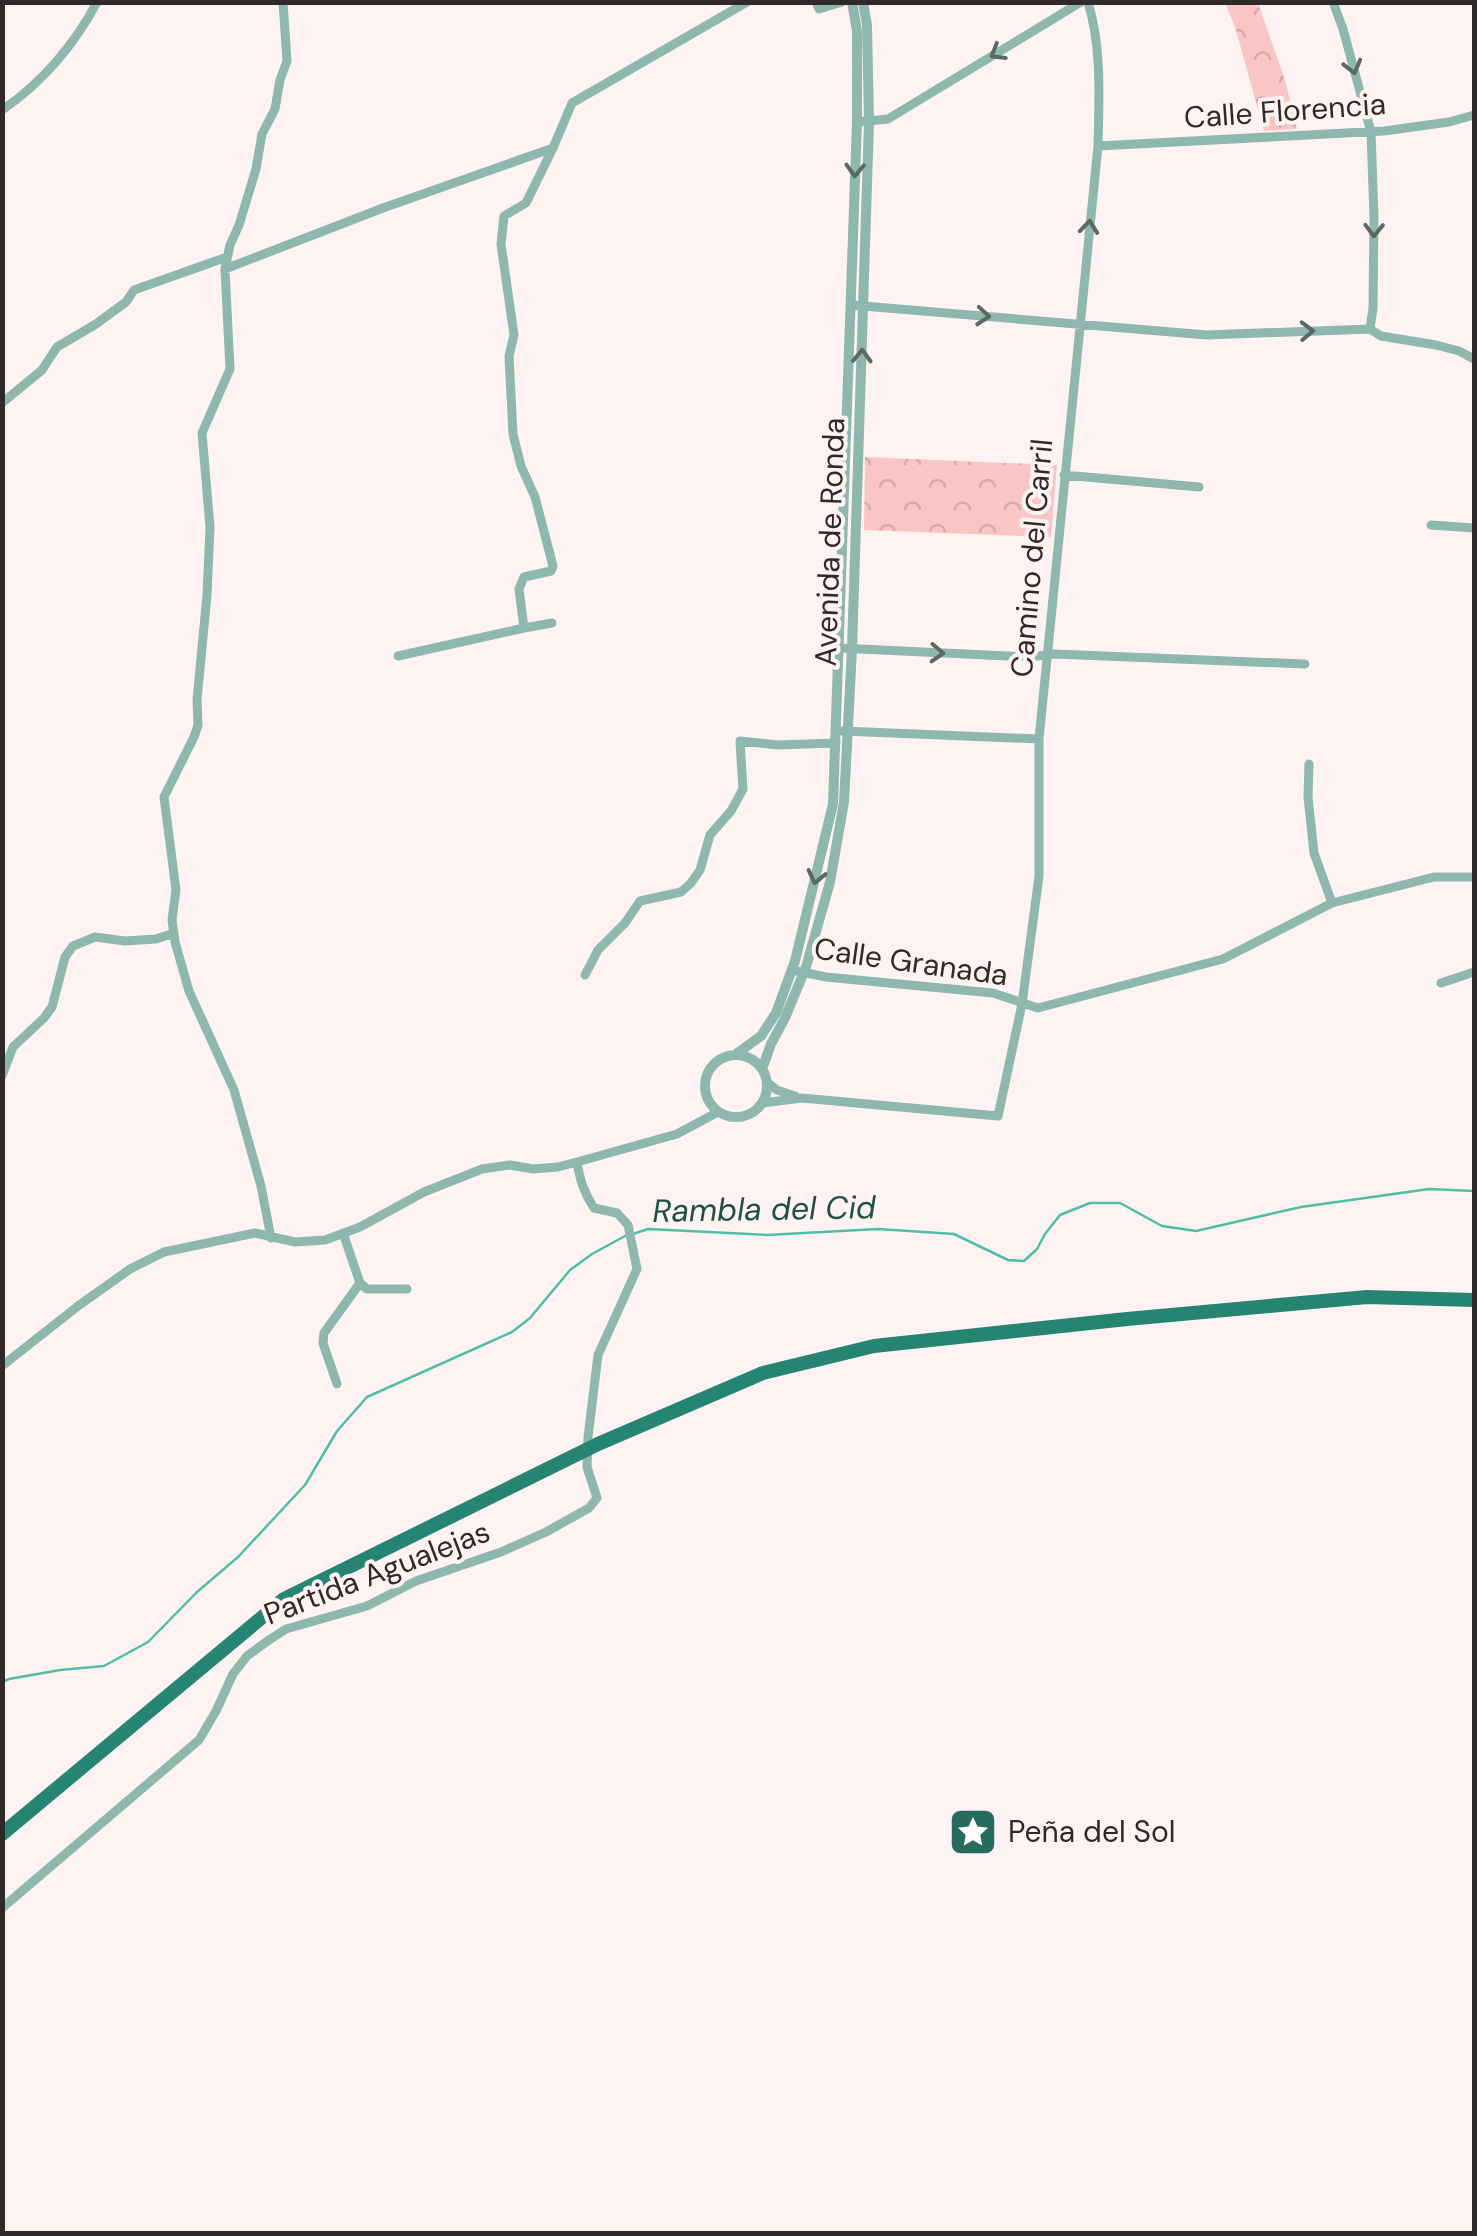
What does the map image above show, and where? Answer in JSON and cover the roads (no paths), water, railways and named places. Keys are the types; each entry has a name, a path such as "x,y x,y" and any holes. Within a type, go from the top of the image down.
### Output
{"main road":[{"path":"2,1834 284,1599 598,1444 763,1372 874,1346 1127,1319 1367,1297 1474,1302"}],"street":[{"path":"2,110 23,96 54,64 97,2"},
{"path":"271,1238 234,1090 190,991 174,934 176,890 164,797 198,724 210,527 202,433 230,369 225,269 256,169 262,134 275,109 287,61 283,2"},
{"path":"524,628 520,582 551,571 553,566 513,434 509,356 514,334 500,244 504,216 526,203 572,102 747,2"},
{"path":"816,2 820,9 842,2"},
{"name":"Avenida de Ronda","path":"852,2 863,122"},
{"name":"Avenida de Ronda","path":"762,1069 804,973 830,882 844,802 840,648 857,306 867,25 864,2"},
{"path":"863,122 888,119 1084,2"},
{"name":"Camino del Carril","path":"802,1098 998,1116 1022,1004 1040,876 1039,740 1098,146 1099,77 1094,30 1084,2"},
{"path":"1334,2 1370,132 1374,217 1370,329"},
{"name":"Calle Florencia","path":"1098,146 1370,132 1474,115"},
{"path":"225,269 553,148"},
{"path":"2,404 42,370 57,347 126,302 134,290 227,257"},
{"path":"857,306 1208,335 1370,329 1380,336 1459,350 1474,359"},
{"name":"Avenida de Ronda","path":"736,1054 761,1036 776,1014 816,882 833,804 852,649 857,306"},
{"path":"1064,475 1199,487"},
{"path":"1431,525 1474,528"},
{"path":"398,656 552,623"},
{"path":"840,648 1304,664"},
{"path":"585,974 598,950 640,901 680,892 692,883 700,870 710,834 731,811 743,789 740,741 778,745 840,735 1039,740"},
{"path":"1309,764 1314,852 1332,904"},
{"path":"1022,1004 1038,1008 1223,959 1332,904 1434,878 1474,877"},
{"path":"2,1076 14,1047 52,1007 65,957 73,946 94,937 126,941 174,934"},
{"name":"Calle Granada","path":"792,970 992,993 1022,1004"},
{"path":"1441,983 1474,972"},
{"path":"2,1045 12,1052"},
{"path":"762,1103 767,1082 762,1069 751,1058 736,1054 712,1065 705,1077 704,1090 709,1103 727,1116 747,1115 762,1103 802,1098"},
{"path":"767,1082 777,1090 802,1098"},
{"path":"703,1119 709,1103"},
{"path":"2,1366 130,1268 164,1252 256,1233 296,1242 325,1240 482,1169 510,1165 533,1169 558,1167 677,1134 718,1112"},
{"name":"Partida Agualejas","path":"2,1908 199,1740 233,1674 258,1647 286,1629 367,1606 416,1581 501,1552 546,1532 589,1508 598,1498 587,1467 598,1356 637,1269 628,1225 617,1213 594,1208 585,1195 577,1162"},
{"path":"343,1233 360,1283 366,1289 407,1289"},
{"path":"337,1384 323,1343 324,1333 360,1283"}],"waterway":[{"name":"Rambla del Cid","path":"633,1234 648,1229 767,1235 878,1229 954,1234 1008,1260 1024,1261 1060,1215 1090,1203 1120,1203 1162,1226 1196,1231 1301,1207 1429,1189 1474,1191"},
{"name":"Rambla del Cid","path":"2,1682 104,1666 148,1642 238,1557 305,1485 337,1431 367,1397 512,1332 530,1318 570,1270 625,1236"}],"place":[{"name":"Peña del Sol","path":"973,1832"}]}
